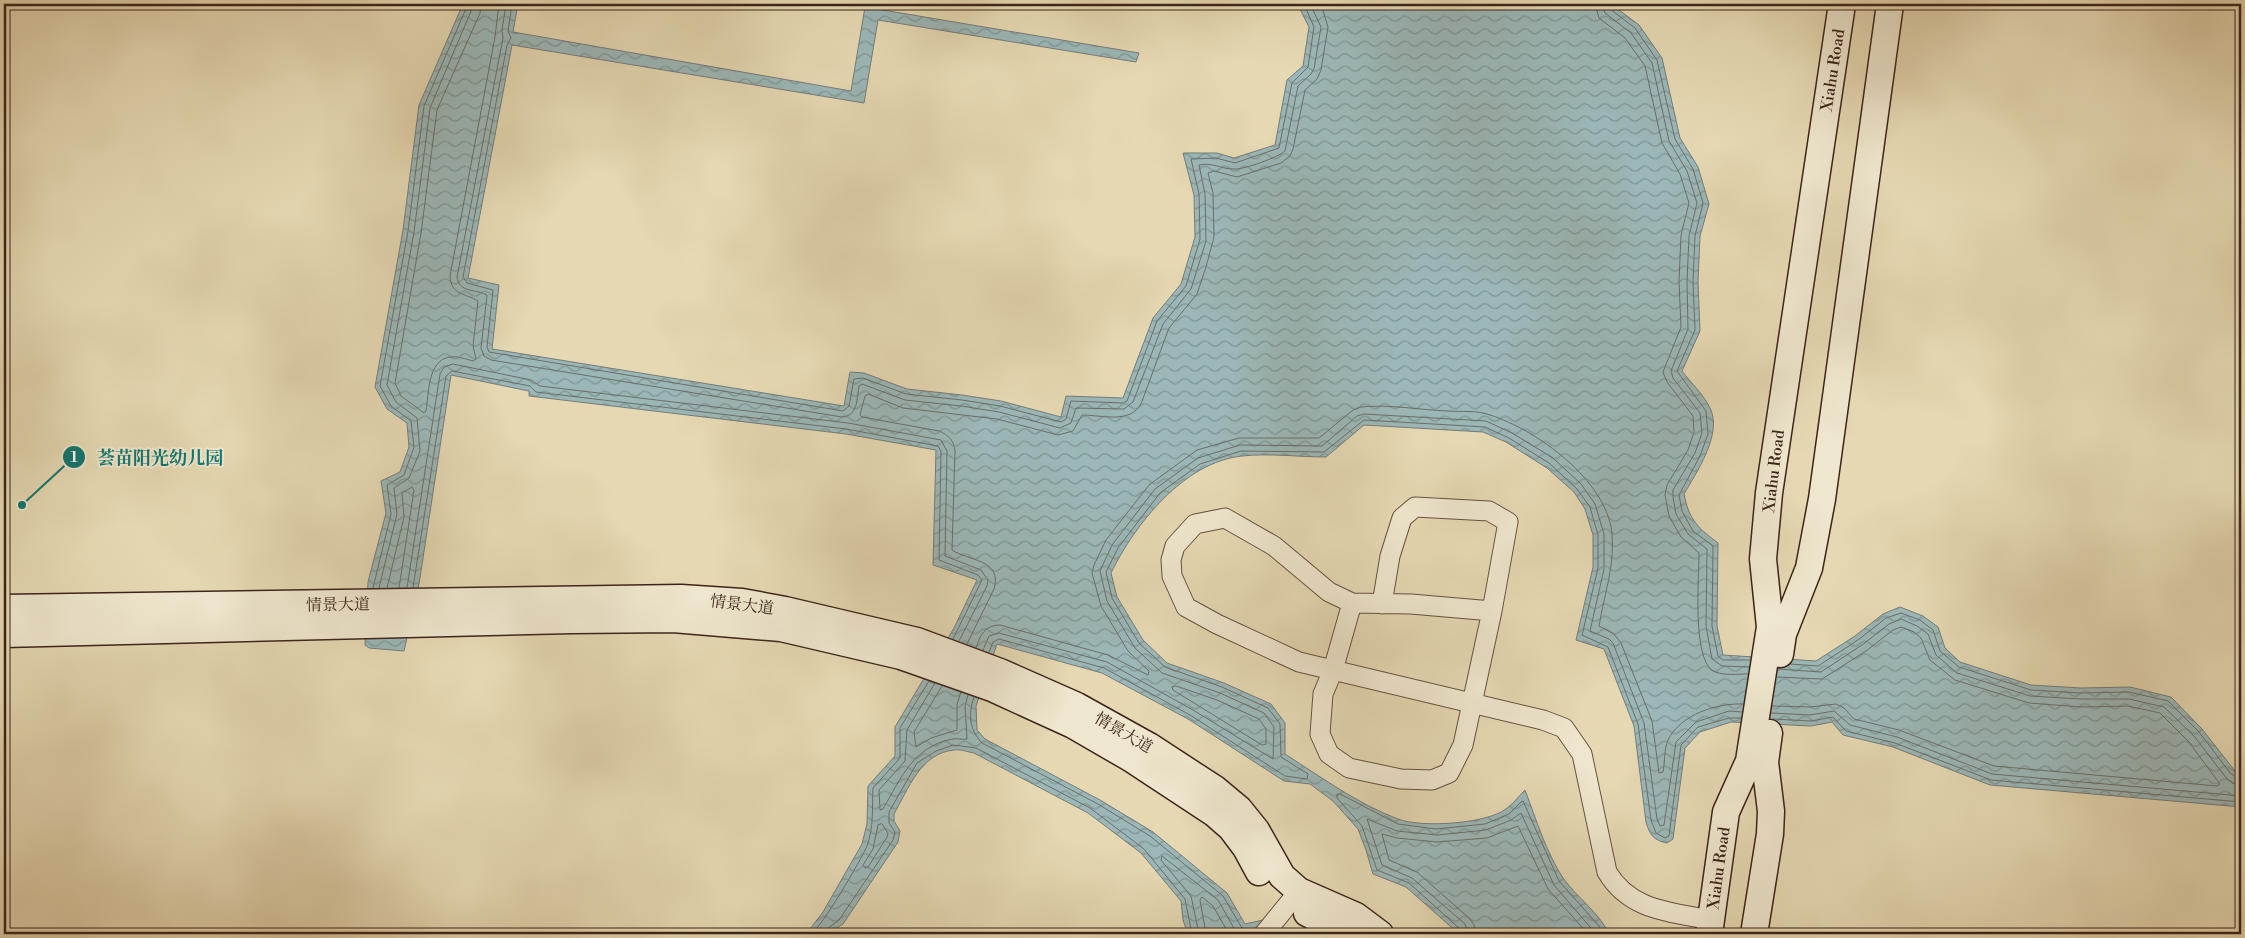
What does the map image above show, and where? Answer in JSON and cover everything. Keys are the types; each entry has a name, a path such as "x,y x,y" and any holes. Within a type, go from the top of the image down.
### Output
{"street":[{"name":"Xiahu Road","path":"1754,934 1772,811 1762,731 1774,647 1763,559 1768,493 1842,4"},
{"name":"Xiahu Road","path":"1774,647 1783,634 1809,568 1822,499 1890,4"},
{"path":"1352,603 1333,670 1323,694 1320,734 1329,754 1349,768 1409,779 1432,780 1449,773 1464,745 1492,611 1508,522 1489,511 1415,507 1402,518 1390,556 1382,604"},
{"path":"1492,611 1352,603 1328,592 1274,546 1225,518 1195,524 1175,546 1171,560 1172,576 1186,607 1299,662 1542,720 1564,728 1582,754 1607,872 1616,887 1633,900 1710,927"},
{"name":"情景大道","path":"4,634 43,633 218,617 442,612 681,598 742,602 830,619 996,680 1077,706 1149,746 1215,789 1239,809 1256,830 1282,876 1281,912"},
{"path":"43,633 47,607"},
{"name":"情景大道","path":"4,608 47,607 218,617"},
{"name":"Xiahu Road","path":"1710,927 1726,812 1762,731"},
{"name":"情景大道","path":"1281,912 1348,934"},
{"name":"情景大道","path":"1281,912 1356,916 1380,934"}],"water":[{"path":"463,4 518,4 513,32 851,91 865,7 1139,53 1136,62 878,20 864,103 512,45 468,278 499,285 492,349 844,406 850,372 864,373 907,389 1001,401 1061,417 1066,396 1123,398 1153,318 1181,284 1195,237 1194,195 1183,153 1217,153 1234,158 1275,145 1287,80 1303,66 1309,27 1301,11 1303,4 1611,4 1639,25 1662,58 1680,138 1698,167 1709,204 1700,236 1698,282 1700,331 1682,371 1710,408 1713,418 1713,429 1706,453 1684,494 1695,523 1718,543 1717,626 1723,655 1816,661 1855,636 1883,614 1900,607 1923,616 1938,627 1945,648 1960,662 2031,685 2081,688 2130,687 2171,697 2202,729 2235,771 2241,775 2241,807 1990,785 1893,747 1843,735 1832,722 1811,726 1731,722 1700,732 1685,748 1673,839 1667,843 1658,840 1651,834 1646,822 1634,726 1604,649 1576,640 1593,567 1593,535 1585,509 1574,492 1547,468 1506,442 1483,432 1364,425 1326,457 1242,456 1221,461 1200,470 1181,483 1148,516 1121,554 1111,573 1117,597 1143,640 1167,663 1224,683 1271,704 1285,723 1285,754 1340,790 1383,813 1408,822 1437,824 1469,821 1497,814 1506,809 1525,790 1557,868 1563,878 1600,919 1609,934 1459,934 1406,887 1373,874 1358,829 1333,801 1310,784 1284,781 1188,719 1102,673 997,644 976,706 977,730 985,739 1100,800 1153,832 1227,893 1245,924 1263,920 1269,934 1188,934 1183,920 1181,901 1141,853 1088,813 974,753 956,750 933,758 924,765 910,784 894,814 894,821 900,831 898,842 843,924 828,934 797,934 810,929 823,912 862,844 867,824 868,786 895,756 895,727 954,628 977,580 933,565 936,450 846,434 529,396 529,391 451,375 419,584 404,651 369,648 365,645 368,582 386,513 381,481 400,472 409,447 407,423 387,409 375,387 403,230 419,105"}],"place":[{"name":"荟苗阳光幼儿园","path":"22,505"}]}
